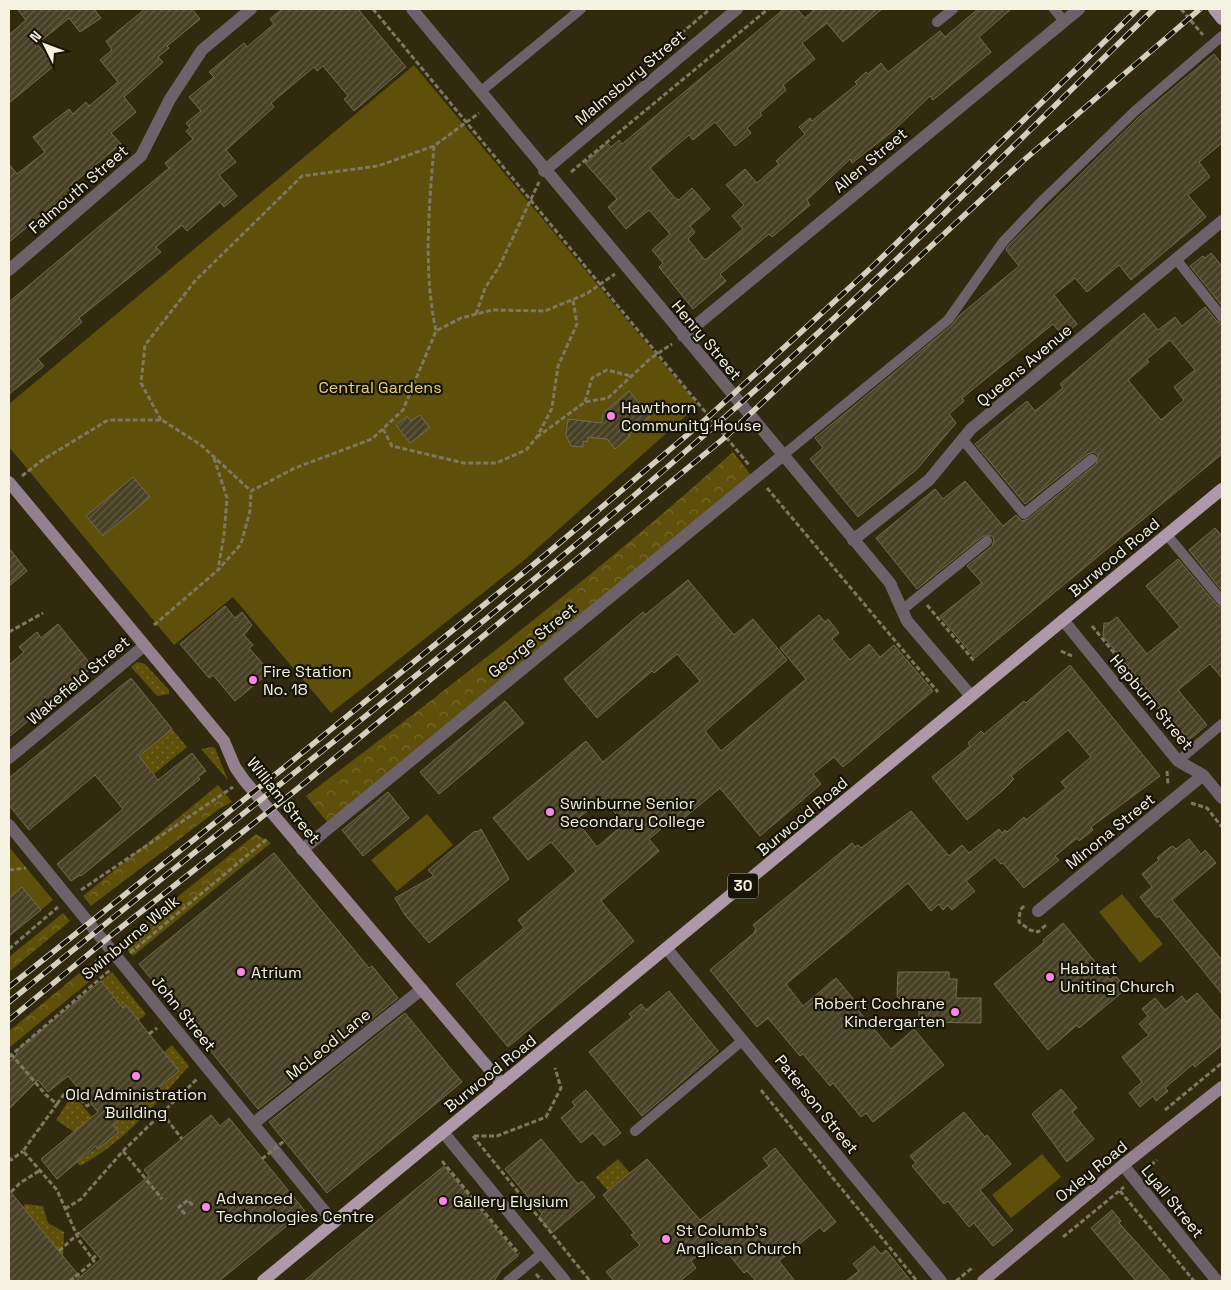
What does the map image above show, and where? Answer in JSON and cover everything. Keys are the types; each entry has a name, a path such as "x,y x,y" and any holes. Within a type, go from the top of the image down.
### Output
{"main road":[{"path":"1214,9 1222,19"},
{"name":"Burwood Road","path":"263,1281 1222,489"}],"street":[{"name":"Falmouth Street","path":"9,270 141,156 170,99 202,50 251,9"},
{"name":"Malmsbury Street","path":"544,171 737,9"},
{"name":"Allen Street","path":"683,336 1079,9"},
{"name":"Henry Street","path":"416,10 544,171 890,583 907,621 971,696"},
{"name":"Queens Avenue","path":"853,540 929,480 971,429 1222,221"},
{"name":"George Street","path":"302,850 782,456"},
{"name":"William Street","path":"9,483 224,742 235,767 244,780 502,1084"},
{"name":"Hepburn Street","path":"1063,620 1178,761 1203,775 1222,798"},
{"name":"Wakefield Street","path":"9,758 144,646"},
{"name":"Minona Street","path":"1038,911 1203,775"},
{"name":"John Street","path":"9,825 334,1223"},
{"name":"Paterson Street","path":"667,949 941,1281"},
{"name":"McLeod Lane","path":"251,1120 422,989"},
{"name":"Oxley Road","path":"983,1281 1123,1166 1222,1088"},
{"path":"443,1132 565,1281"},
{"name":"Lyall Street","path":"1123,1166 1217,1281"}],"lane":[{"path":"480,92 581,9"},
{"path":"937,22 953,9"},
{"path":"1054,9 1064,21"},
{"path":"782,456 948,320 1003,242 1043,200 1135,111 1222,36"},
{"path":"1176,260 1222,318"},
{"path":"963,440 1024,514 1092,459"},
{"path":"1167,534 1222,601"},
{"path":"902,610 987,540"},
{"path":"1178,761 1222,724"},
{"path":"635,1131 743,1040"},
{"path":"508,1281 542,1253"}],"path":[{"path":"373,9 757,476 938,692"},
{"path":"571,172 768,9"},
{"path":"251,491 201,445 162,420 141,383 145,345 195,281 302,176 378,166 434,146 490,105"},
{"path":"251,491 295,468 372,439 403,410 436,331 432,310 427,225 434,146"},
{"path":"476,315 486,288 500,265 544,171"},
{"path":"436,331 461,318 492,310 545,311 586,294 600,283 626,268"},
{"path":"383,430 392,446 464,463 496,463 526,450 537,437 552,408 558,366 577,324 573,300"},
{"path":"537,437 585,402 608,398 657,353 683,336"},
{"path":"585,402 592,378 607,370 631,376"},
{"path":"9,483 108,420 162,420"},
{"path":"214,457 227,498 218,570"},
{"path":"154,625 218,570 242,544 250,511 251,491"},
{"path":"9,632 43,613"},
{"path":"1092,626 1193,748"},
{"path":"1062,651 1072,656 1079,664"},
{"path":"1161,763 1167,771 1168,787"},
{"path":"9,948 69,898 244,780"},
{"path":"1190,803 1207,808 1222,826"},
{"name":"Swinburne Walk","path":"10,1055 268,838"},
{"path":"1027,904 1020,910 1019,922 1030,930 1038,932 1053,919"},
{"path":"10,1055 46,1095 57,1104"},
{"path":"65,1209 81,1199 123,1151 209,1068"},
{"path":"555,1068 561,1088 546,1117 497,1136 473,1136 590,1281"},
{"path":"755,1082 917,1281"},
{"path":"9,1158 11,1160 23,1151 69,1087 87,1106 90,1104"},
{"path":"162,1113 182,1139"},
{"path":"262,1159 284,1141"},
{"path":"23,1151 57,1190 79,1240 94,1261 70,1281"},
{"path":"123,1151 162,1199"},
{"path":"1060,1239 1161,1156"},
{"path":"442,1161 542,1281"},
{"path":"11,1192 20,1183 39,1171"},
{"path":"1120,1191 1194,1281"},
{"path":"185,1214 179,1207 188,1200 194,1207"},
{"path":"59,1251 81,1231"},
{"path":"92,1258 97,1255"}],"green space":[{"name":"Central Gardens","path":"414,65 698,405 522,562 331,713 233,597 174,645 9,447 9,404"},
{"path":"733,452 751,475 327,822 306,796 469,671 577,585"},
{"path":"137,662 145,664 169,690 169,694 157,696 131,667"},
{"path":"172,729 187,747 154,774 139,756"},
{"path":"215,748 228,780 201,749"},
{"path":"218,785 232,802 219,809 91,906 83,896"},
{"path":"427,814 453,845 397,891 371,860"},
{"path":"256,834 271,843 133,956 121,942"},
{"path":"9,847 53,900 41,910 22,888 9,898"},
{"path":"1122,894 1163,944 1140,963 1099,912"},
{"path":"63,913 70,921 9,972 9,957"},
{"path":"99,957 107,967 9,1048 9,1031"},
{"path":"112,972 146,1014 138,1021 126,1006 123,1008 101,981"},
{"path":"172,1045 189,1066 125,1134 111,1146 80,1166 77,1162 118,1132 113,1125 179,1071 164,1052"},
{"path":"73,1094 92,1117 74,1132 56,1120"},
{"path":"1042,1154 1061,1177 1011,1218 992,1195"},
{"path":"618,1159 630,1173 608,1191 596,1177"},
{"path":"25,1204 43,1206 48,1223 64,1232 63,1257 23,1207"}],"building":[{"path":"17,9 94,9 101,18 80,32 69,18 37,44 55,65 9,103 9,35 26,20"},
{"path":"145,9 192,9 200,19 167,46 169,48 158,57 163,62 124,97 136,112 111,133 121,144 71,185 74,188 9,242 9,164 17,174 45,152 33,137 69,109 73,114 86,102 89,106 118,82 100,60 112,50 106,41"},
{"path":"282,9 358,9 406,67 354,111 344,99 348,96 323,66 317,71 314,67 271,103 274,107 226,150 236,162 219,175 237,196 224,207 220,202 187,231 182,225 156,247 161,252 79,318 82,322 38,359 44,366 9,394 9,302 169,168 165,163 193,139 186,131 190,128 186,123 201,111 189,97 214,77 209,72 244,43 247,47 274,24 270,19"},
{"path":"784,9 797,9 805,18 815,9 882,9 843,42 827,23 802,43 815,59 783,85 786,90 760,113 762,115 747,128 751,133 735,146 715,122 693,140 689,135 650,168 675,198 679,200 692,188 710,209 690,226 695,232 688,239 705,260 743,229 732,216 744,205 726,185 745,169 757,183 779,164 776,161 805,134 799,127 810,118 812,121 857,84 855,82 866,72 868,74 881,63 888,72 940,31 945,37 978,9 1011,9 979,37 991,52 933,100 930,96 893,131 852,163 850,159 807,200 810,205 772,237 769,234 720,274 726,281 693,309 659,267 663,263 652,250 670,234 649,210 626,229 608,207 617,199 585,163 607,143 611,147 619,140 622,144"},
{"path":"1214,54 1222,64 1222,143 1199,162 1210,177 1188,195 1206,217 1131,280 1119,265 1087,292 1075,278 1054,295 1077,324 1063,336 1053,324 962,398 964,401 949,414 956,423 917,469 858,517 810,459 823,448 815,438 952,325 960,315 1019,266 1006,250 1008,246 1140,116"},
{"path":"1211,253 1222,266 1222,306 1190,266 1203,256 1205,258"},
{"path":"1205,307 1222,324 1222,454 975,658 940,616 982,583 967,566 992,546 994,540 992,536 983,536 917,589 876,538 935,489 943,499 965,481 1003,526 1016,515 1022,521 1028,519 1096,464 1098,455 1094,452 1088,454 1025,504 975,444 1027,401 1035,411 1063,388 1060,384 1144,313 1158,330 1175,317 1182,326","holes":["1170,340 1195,370 1174,387 1184,400 1161,420 1128,380 1149,362 1147,359"]},
{"path":"629,391 650,417 628,435 630,436 615,449 607,439 588,437 587,442 583,441 583,447 571,446 566,435 568,419 602,423 603,413"},
{"path":"420,415 430,428 410,443 396,425 407,416 411,421"},
{"path":"133,477 150,497 103,536 86,516"},
{"path":"1215,528 1222,536 1222,591 1189,550"},
{"path":"9,548 27,571 9,586"},
{"path":"1178,559 1217,605 1222,608 1222,678 1210,664 1178,690 1207,725 1189,740 1103,636 1104,623 1109,623 1117,617 1147,654 1180,627 1146,586"},
{"path":"688,580 734,635 753,619 787,660 705,731 721,751 806,679 780,648 819,615 825,622 828,619 839,633 832,639 850,660 869,644 880,657 894,645 933,691 843,767 834,757 813,774 821,784 760,836 720,788 678,823 674,818 649,839 659,851 601,901 634,941 508,1047 456,984 524,928 518,920 576,871 551,842 528,860 493,818 586,741 603,762 700,681 677,654 654,673 652,671 597,718 564,679 643,612 645,615","holes":["603,798 624,824 597,847 576,820"]},
{"path":"225,606 235,618 242,612 252,625 244,635 253,645 249,648 270,672 235,701 213,675 209,678 180,644"},
{"path":"58,624 93,667 9,737 9,665 24,652 19,647 37,632 41,638"},
{"path":"1070,665 1160,776 1091,827 1093,830 1079,841 1077,838 1055,856 1059,860 1024,888 1003,863 1001,864 995,857 966,881 975,891 952,910 948,905 943,910 939,904 931,911 908,883 786,984 803,1006 836,978 860,1007 857,1009 891,1049 914,1029 944,1065 873,1122 866,1113 861,1117 833,1083 830,1086 803,1054 800,1056 768,1018 757,1027 710,970 754,933 756,929 753,925 852,843 855,847 858,845 861,848 911,811 949,856 962,845 969,853 999,829 1002,833 1005,830 1007,832 1024,817 1026,820 1066,788 1061,782 1091,757 1068,730 1011,776 1014,779 1002,791 967,820 932,777 970,746 968,743 981,731 984,734 1024,701 1026,703"},
{"path":"131,678 172,729 139,756 158,780 192,753 206,771 198,777 200,779 81,876 71,881 57,864 123,809 95,775 29,830 9,805 9,778"},
{"path":"505,701 524,723 439,794 420,772"},
{"path":"388,792 409,818 363,856 342,830"},
{"path":"481,829 509,879 429,943 405,915 395,898 434,876 428,870 475,831 477,832"},
{"path":"1189,839 1201,854 1205,850 1216,863 1172,900 1222,960 1222,994 1159,916 1157,918 1140,897 1152,887 1142,874 1159,860 1157,858 1169,848 1173,846 1176,849"},
{"path":"274,853 369,968 372,966 398,998 258,1109 204,1043 200,1045 194,1031 139,964"},
{"path":"22,887 41,910 9,936 9,898"},
{"name":"Habitat Uniting Church","path":"1063,923 1110,980 1115,975 1126,989 1079,1028 1077,1025 1048,1050 994,984 1044,942 1043,940"},
{"path":"898,972 949,972 949,979 957,979 956,998 981,998 981,1023 919,1022 919,1002 903,1002 897,996"},
{"name":"Old Administration Building","path":"101,981 123,1008 126,1005 179,1071 113,1125 119,1132 98,1149 96,1146 57,1179 41,1159 98,1112 68,1076 48,1092 38,1080 9,1109 9,1062 17,1054 15,1052"},
{"path":"669,991 718,1051 642,1116 589,1052 632,1017 629,1014 641,1004 646,1010"},
{"path":"1197,993 1222,1022 1222,1045 1195,1067 1193,1064 1165,1088 1168,1091 1156,1101 1153,1096 1140,1107 1129,1093 1142,1082 1122,1057 1149,1035 1139,1024 1148,1016 1142,1009 1155,998 1165,1010 1182,996 1186,1002"},
{"path":"405,1013 462,1082 327,1193 269,1122"},
{"path":"1061,1089 1077,1108 1072,1112 1094,1139 1067,1162 1032,1114"},
{"path":"586,1090 621,1133 604,1146 593,1133 581,1143 561,1118 575,1106 572,1102"},
{"path":"964,1112 985,1137 987,1135 1011,1164 980,1190 1013,1230 993,1246 974,1223 969,1227 948,1201 944,1204 912,1166 916,1163 910,1156"},
{"name":"Advanced Technologies Centre","path":"211,1115 220,1126 229,1118 305,1211 219,1281 9,1281 9,1190 80,1277 101,1259 79,1233 149,1176 144,1170"},
{"path":"541,1139 578,1184 582,1181 595,1197 552,1233 539,1217 542,1214 505,1169"},
{"path":"775,1148 836,1222 824,1232 820,1227 779,1261 795,1281 756,1281 747,1271 744,1273 717,1240 691,1261 696,1268 680,1281 614,1281 606,1272 640,1245 631,1235 634,1233 603,1195 647,1159 700,1220 769,1166 763,1158"},
{"path":"444,1166 518,1256 501,1270 494,1281 304,1281"},
{"path":"1112,1210 1121,1221 1119,1223 1171,1281 1136,1281 1091,1228"},
{"path":"874,1246 881,1254 886,1250 911,1281 846,1281 859,1271 853,1264"}],"railway":[{"path":"9,987 281,770 544,556 706,419 871,268 1138,9"},
{"path":"9,1002 455,644 631,499 773,374 884,272 1154,9"},
{"path":"9,1020 114,933 296,790 723,439 1024,160 1200,9"}],"place":[{"name":"Hawthorn Community House","path":"611,416"},
{"name":"Fire Station No. 18","path":"253,680"},
{"name":"Swinburne Senior Secondary College","path":"550,812"},
{"name":"Atrium","path":"241,972"},
{"name":"Habitat Uniting Church","path":"1050,977"},
{"name":"Robert Cochrane Kindergarten","path":"955,1012"},
{"name":"Old Administration Building","path":"136,1076"},
{"name":"Gallery Elysium","path":"443,1201"},
{"name":"Advanced Technologies Centre","path":"206,1207"},
{"name":"St Columb's Anglican Church","path":"666,1239"}]}
